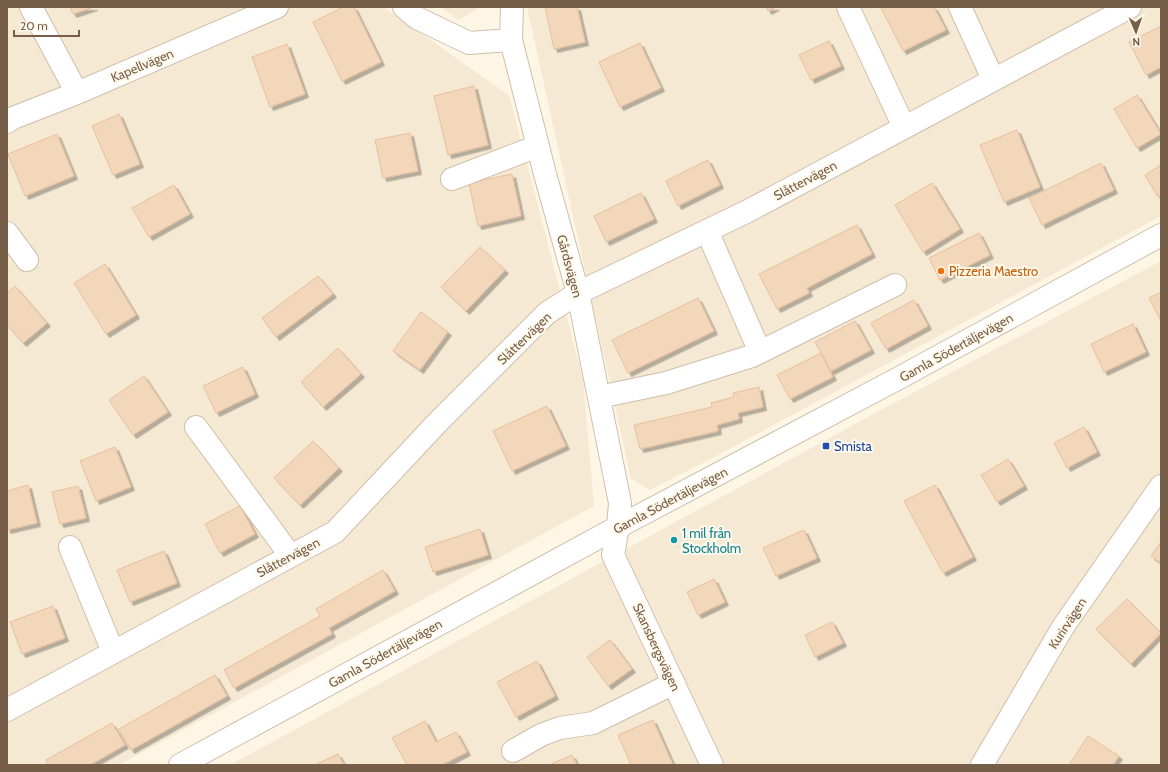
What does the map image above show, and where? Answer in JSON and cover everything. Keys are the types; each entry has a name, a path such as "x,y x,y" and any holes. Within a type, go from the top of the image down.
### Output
{"street":[{"path":"31,7 77,93"},
{"name":"Kapellvägen","path":"7,122 13,118 77,93 277,7"},
{"path":"404,7 417,18 469,43 511,40"},
{"name":"Gårdsvägen","path":"512,7 511,40 578,294 620,503 618,527"},
{"path":"848,7 904,127"},
{"path":"960,7 993,79"},
{"name":"Slåttervägen","path":"7,710 290,555 335,532 438,422 547,313 578,294 748,211 1130,7"},
{"path":"452,179 538,146"},
{"path":"707,231 760,352"},
{"path":"7,233 27,260"},
{"name":"Gamla Södertäljevägen","path":"180,765 618,527 899,378 1161,234"},
{"path":"599,397 666,383 752,356 895,285"},
{"path":"196,427 290,555"},
{"name":"Kurirvägen","path":"982,765 1063,627 1161,486"},
{"name":"Skansbergsvägen","path":"618,527 613,555 712,765"},
{"path":"70,547 113,652"},
{"path":"513,750 541,735 560,728 593,723 674,683"}],"shaded area":[{"path":"7,7 383,7 509,95 583,379 594,506 119,765 7,765"},
{"path":"441,7 480,7 458,20"},
{"path":"527,7 1161,7 1161,216 720,454 650,490 631,479"},
{"path":"1161,261 1161,765 230,765 879,411"}],"building":[{"path":"70,7 94,7 73,14"},
{"path":"343,7 354,7 381,62 342,81 313,22"},
{"path":"545,7 577,7 585,42 554,49"},
{"path":"766,7 776,7 768,11"},
{"path":"934,7 946,30 903,51 881,8"},
{"path":"1161,26 1161,67 1146,75 1129,42"},
{"path":"829,41 841,66 811,80 799,55"},
{"path":"640,43 661,88 620,107 599,62"},
{"path":"287,44 305,94 270,107 252,57"},
{"path":"474,86 488,145 448,155 434,96"},
{"path":"1137,95 1161,134 1137,148 1114,109"},
{"path":"119,114 140,164 113,175 92,126"},
{"path":"1017,130 1040,187 1004,202 980,145"},
{"path":"410,133 418,171 383,178 375,140"},
{"path":"57,134 74,176 25,196 8,154"},
{"path":"708,160 720,185 678,206 666,181"},
{"path":"1101,163 1114,190 1042,225 1029,198"},
{"path":"1161,165 1161,195 1158,197 1145,175"},
{"path":"512,174 521,216 478,226 469,183"},
{"path":"932,183 960,229 923,252 895,205"},
{"path":"174,185 190,214 149,237 132,208"},
{"path":"641,193 654,219 606,242 594,216"},
{"path":"857,225 872,254 807,288 809,293 777,309 759,274"},
{"path":"979,233 990,255 940,280 929,258"},
{"path":"480,247 505,270 466,311 441,287"},
{"path":"105,264 136,315 106,334 74,283"},
{"path":"318,276 333,294 276,337 262,318"},
{"path":"15,286 47,323 23,343 7,325 7,293"},
{"path":"1161,292 1161,321 1149,298"},
{"path":"698,298 714,331 628,373 612,340"},
{"path":"914,300 928,326 886,349 871,323"},
{"path":"421,312 448,332 420,370 393,351"},
{"path":"855,321 871,350 831,371 815,342"},
{"path":"1133,324 1146,352 1104,372 1091,344"},
{"path":"338,348 361,374 323,407 301,382"},
{"path":"821,353 833,377 790,399 777,375"},
{"path":"243,367 255,394 216,413 203,386"},
{"path":"144,376 168,412 133,435 109,400"},
{"path":"759,387 763,407 738,413 739,419 717,425 718,431 640,449 634,425 712,407 711,403 734,397 733,393"},
{"path":"547,406 566,446 512,471 493,431"},
{"path":"1084,427 1097,452 1067,468 1054,443"},
{"path":"313,441 339,468 300,505 274,478"},
{"path":"115,447 131,487 96,501 80,461"},
{"path":"1008,459 1024,486 997,502 981,475"},
{"path":"28,485 37,523 7,530 7,491"},
{"path":"935,485 973,557 943,573 904,501"},
{"path":"78,486 86,518 60,524 52,492"},
{"path":"240,506 255,534 220,553 205,524"},
{"path":"480,529 488,555 433,572 425,547"},
{"path":"804,530 817,558 776,576 763,548"},
{"path":"1161,542 1161,563 1151,556"},
{"path":"164,551 177,583 130,602 117,570"},
{"path":"383,570 395,591 329,628 332,634 234,688 224,670 320,616 316,609"},
{"path":"714,579 725,602 698,615 687,592"},
{"path":"1127,599 1161,633 1131,664 1096,629"},
{"path":"53,606 65,638 22,654 10,622"},
{"path":"832,622 843,643 815,657 805,635"},
{"path":"610,640 632,669 608,686 587,657"},
{"path":"537,661 555,696 516,717 497,682"},
{"path":"215,675 227,696 131,750 119,729"},
{"path":"653,720 673,765 631,765 618,735"},
{"path":"425,721 436,742 456,732 467,752 442,765 407,765 392,738"},
{"path":"112,723 125,745 90,765 48,765 46,760"},
{"path":"1088,736 1119,756 1113,765 1069,765"},
{"path":"338,754 344,765 315,765"},
{"path":"572,755 577,765 549,765"}],"place":[{"name":"Pizzeria Maestro","path":"941,271"},
{"name":"Smista","path":"826,446"},
{"name":"1 mil från Stockholm","path":"674,540"}]}
